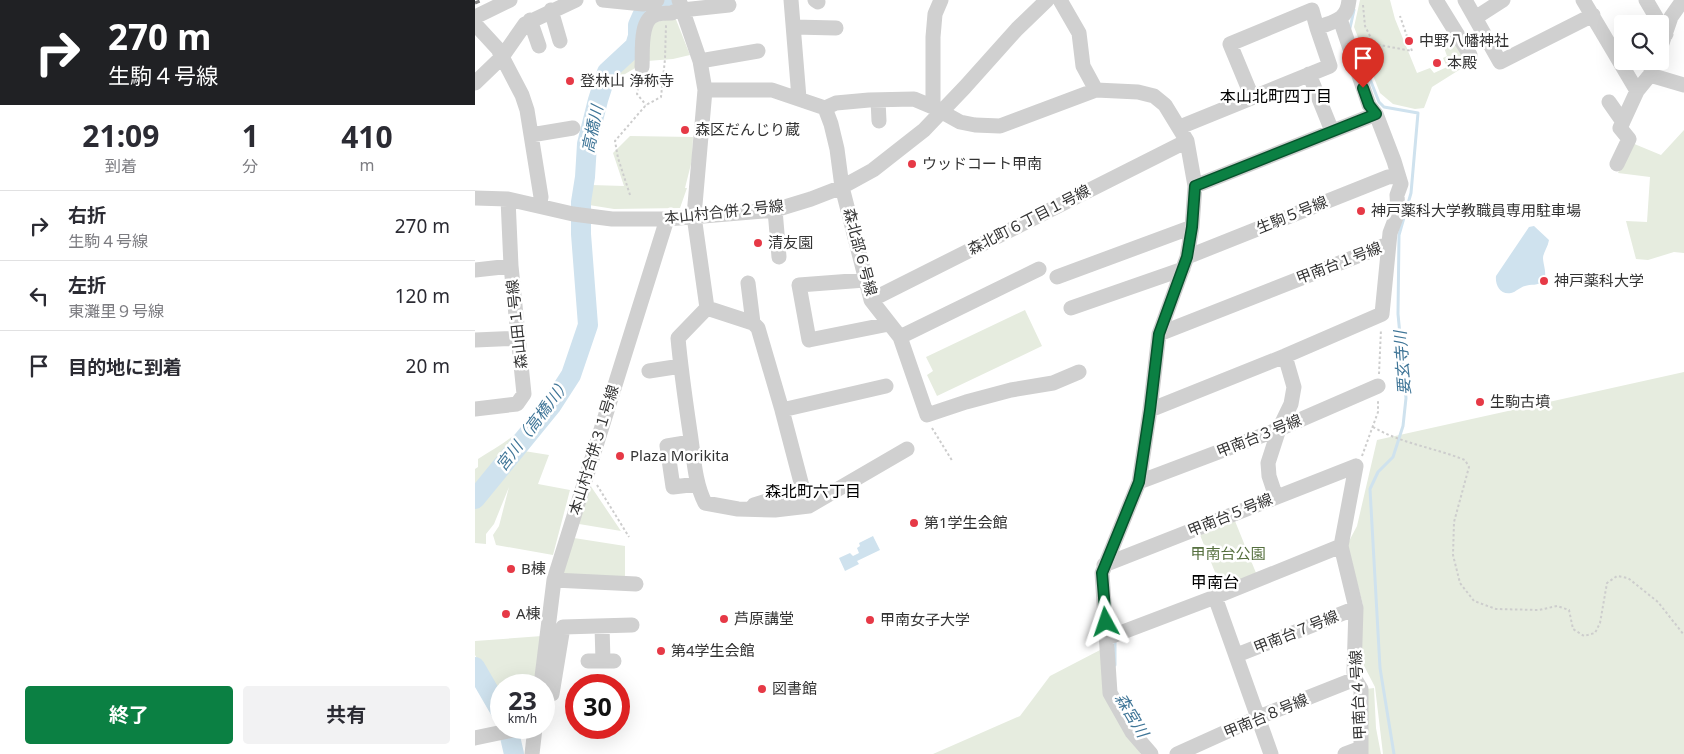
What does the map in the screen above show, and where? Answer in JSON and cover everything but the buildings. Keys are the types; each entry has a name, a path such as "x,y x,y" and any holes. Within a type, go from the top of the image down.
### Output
{"street":[{"path":"475,17 510,0"},
{"path":"475,83 502,57 525,24 551,10 576,0"},
{"path":"603,0 643,4 657,0"},
{"path":"791,0 799,98"},
{"path":"938,110 933,38 935,14 941,0"},
{"path":"1436,0 1470,54"},
{"path":"1465,0 1500,62 1593,15"},
{"path":"1475,18 1503,0"},
{"path":"1583,0 1637,91"},
{"path":"1646,0 1655,15"},
{"path":"1669,23 1671,16 1683,0"},
{"path":"1059,1 1079,33 1083,66 1095,90"},
{"name":"本山村合併２号線","path":"475,198 508,199 578,215 612,219 667,219 775,210 842,187 873,170 888,159 924,130 938,110 1017,29 1059,1"},
{"path":"1252,97 1230,44 1312,10 1317,28 1340,19 1356,3"},
{"path":"642,67 643,31 646,23 654,15 729,5"},
{"path":"551,10 560,41"},
{"path":"675,11 700,61 705,90 694,216 707,308"},
{"path":"1340,19 1369,105 1376,114 1401,184 1397,194 1397,212 1389,232 1388,244"},
{"path":"530,20 539,46"},
{"path":"475,24 498,49 523,95 541,197 539,206"},
{"path":"794,27 836,28"},
{"name":"森北町６丁目１号線","path":"871,300 1252,97 1330,66 1317,28"},
{"path":"700,61 758,51"},
{"path":"1617,164 1629,139 1620,128 1637,91 1652,70"},
{"path":"1657,70 1684,85"},
{"path":"1309,74 1332,131"},
{"path":"705,90 772,90 825,108 836,104 914,99 960,122 975,125 1001,126 1095,90 1138,92 1154,96 1165,105 1183,134 1195,186 1192,227 1185,263 1159,334 1139,482 1102,573 1110,693 1132,732 1151,754"},
{"path":"878,100 879,121"},
{"path":"1609,102 1623,122"},
{"name":"森北部６号線","path":"825,108 837,149 842,187 871,300 899,337 927,416 966,402 1011,390 1053,383 1079,372"},
{"path":"1195,186 1376,114"},
{"path":"531,135 573,128"},
{"name":"生駒５号線","path":"1071,308 1185,263 1388,177 1398,176"},
{"name":"森山田１号線","path":"475,410 517,404 524,394 511,266 508,199"},
{"path":"775,210 779,258"},
{"name":"本山村合併３１号線","path":"542,674 554,580 667,219"},
{"path":"1057,277 1192,227"},
{"name":"甲南台１号線","path":"1159,334 1388,244 1382,314"},
{"path":"475,270 511,266"},
{"path":"899,337 1039,269"},
{"path":"865,280 799,285 809,340 889,324"},
{"path":"748,283 753,323"},
{"path":"707,308 753,323 758,328 783,410 803,490 738,509"},
{"path":"707,308 678,338 699,491 705,503 738,509 775,510 809,506 907,448"},
{"path":"1150,410 1285,356 1382,314"},
{"path":"475,340 519,338"},
{"path":"1277,497 1269,476 1269,463 1279,429 1291,404 1294,387 1285,356"},
{"path":"649,371 681,366"},
{"path":"783,410 886,386"},
{"name":"甲南台３号線","path":"1139,482 1279,429 1378,386"},
{"path":"691,442 667,446 673,487 698,484"},
{"name":"甲南台５号線","path":"1105,565 1356,466"},
{"name":"甲南台４号線","path":"1356,466 1341,546 1356,608 1355,679 1361,689 1361,751"},
{"path":"1107,638 1341,546"},
{"path":"554,580 635,584"},
{"path":"1215,597 1271,754"},
{"name":"甲南台７号線","path":"1237,655 1356,608"},
{"path":"602,626 602,661"},
{"path":"555,676 563,627 632,626"},
{"name":"甲南台８号線","path":"1177,754 1259,717 1355,679"},
{"path":"475,738 490,735"},
{"path":"532,754 534,739"},
{"path":"1345,754 1361,751"}],"path":[{"path":"1356,3 1374,44 1412,51 1400,16"},
{"path":"630,195 618,158 615,141 646,105 661,97 665,59 675,11"},
{"path":"642,67 637,94 646,105"},
{"path":"1356,466 1361,459 1378,412 1382,314"},
{"path":"1373,427 1385,434 1444,451 1465,460 1469,467 1454,522 1453,556 1460,584 1474,601 1496,610 1539,610 1557,606 1569,610 1573,629 1584,636 1595,632 1600,623 1607,584 1617,576 1628,578 1658,602 1684,635"},
{"path":"934,431 953,462"},
{"path":"587,471 629,537"}],"green space":[{"name":"中野八幡神社","path":"1360,0 1390,0 1395,19 1417,73 1430,68 1434,73 1447,67 1443,58 1447,56 1443,45 1453,39 1468,55 1467,65 1432,87 1424,108 1415,109 1393,104 1380,93 1354,27"},
{"path":"675,17 690,55 673,59 647,61 620,77 615,68 645,40 646,25"},
{"path":"1684,130 1684,253 1674,252 1648,260 1636,259 1626,221 1647,222 1650,177 1618,173 1632,143 1661,155"},
{"path":"630,136 693,137 692,160 685,188 687,188 680,208 614,209 589,205 591,185 624,186 613,153"},
{"path":"1025,310 1042,346 937,396 927,375 933,371 926,357"},
{"path":"1684,372 1684,754 1383,754 1375,687 1360,658 1363,605 1347,545 1357,526 1377,440"},
{"path":"547,399 555,403 524,451 549,455 538,484 570,490 553,555 496,545 493,535 499,526 509,487 494,524 486,534 486,544 475,543 475,469 478,467 478,459 508,440 532,418"},
{"path":"590,485 621,531 579,524"},
{"name":"甲南台公園","path":"1235,521 1256,573 1221,587 1200,535"},
{"path":"574,538 625,546 625,577 560,575"},
{"path":"542,636 537,674 490,674 490,680 475,655 475,641"},
{"path":"1102,649 1104,694 1141,754 933,754 1020,716 1050,676"},
{"path":"1374,688 1376,728 1381,754 1367,754 1366,689"}],"water":[{"path":"1534,226 1549,240 1543,256 1545,273 1543,281 1539,284 1527,285 1511,293 1501,291 1496,283 1496,276 1529,227"},
{"path":"873,536 880,550 857,561 859,564 845,571 839,558 850,553 853,556 859,553 857,548 860,546 859,543"}],"waterway":[{"name":"高橋川","path":"475,499 551,406 571,375 588,325 581,234 581,202 587,144 598,100 607,72 635,46 638,36 638,25 642,16 648,9 662,5 667,0"},
{"name":"要玄寺川","path":"1350,28 1354,10"},
{"name":"要玄寺川","path":"1355,41 1379,102 1384,107 1418,113 1411,193 1399,235 1398,314 1406,398 1403,426 1393,457 1378,472 1370,489 1380,668 1394,754"},
{"name":"森宮川","path":"1115,642 1115,665"},
{"name":"宮川（高橋川）","path":"475,667 490,693"},
{"name":"宮川（高橋川）","path":"511,739 514,754"}],"railway":[{"path":"475,3 482,0"}],"place":[{"name":"中野八幡神社","path":"1409,41"},
{"name":"本殿","path":"1437,63"},
{"name":"登林山 浄称寺","path":"570,81"},
{"name":"森区だんじり蔵","path":"685,130"},
{"name":"ウッドコート甲南","path":"912,164"},
{"name":"神戸薬科大学教職員専用駐車場","path":"1361,211"},
{"name":"清友園","path":"758,243"},
{"name":"神戸薬科大学","path":"1544,281"},
{"name":"生駒古墳","path":"1480,402"},
{"name":"Plaza Morikita","path":"620,456"},
{"name":"第1学生会館","path":"914,523"},
{"name":"B棟","path":"511,569"},
{"name":"A棟","path":"506,614"},
{"name":"芦原講堂","path":"724,619"},
{"name":"甲南女子大学","path":"870,620"},
{"name":"第4学生会館","path":"661,651"},
{"name":"図書館","path":"762,689"}],"district":[{"name":"本山北町四丁目","path":"1276,96"},
{"name":"森北町六丁目","path":"813,491"},
{"name":"甲南台","path":"1215,582"}],"route":[{"path":"1106,622 1102,573 1139,482 1159,334 1187,257 1192,227 1195,186 1376,114 1369,105 1363,88"}]}
